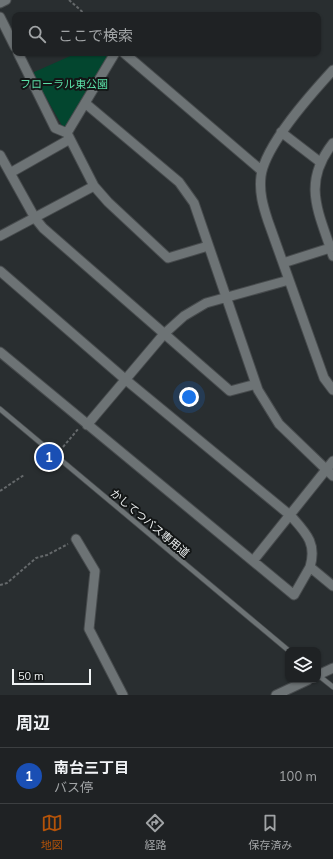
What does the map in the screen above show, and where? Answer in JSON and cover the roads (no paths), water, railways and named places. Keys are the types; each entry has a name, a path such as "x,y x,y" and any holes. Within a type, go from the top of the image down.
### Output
{"street":[{"path":"0,2 6,0"},
{"path":"0,17 12,41"},
{"path":"19,56 54,128 68,136 94,186 108,202 168,258 208,246"},
{"path":"10,173 68,136 85,103 113,56"},
{"path":"128,56 262,171"},
{"path":"333,70 281,132 266,156 262,171 261,199 324,378 333,390"},
{"path":"85,103 179,182 194,203 256,384 279,424 325,470 333,476"},
{"path":"281,132 320,162"},
{"path":"283,263 332,250 315,200 314,184 320,162 333,143"},
{"path":"0,156 35,218 43,228 230,391 256,384"},
{"path":"0,236 94,186"},
{"path":"0,271 126,380 291,516 309,536 313,556 310,567 294,595 0,352"},
{"path":"86,424 126,380 164,334 196,308 206,303 226,299 289,280"},
{"path":"253,561 291,516 333,461"},
{"path":"76,539 95,571 89,629 123,695"},
{"path":"310,567 333,586"},
{"path":"321,674 333,668"},
{"path":"276,695 302,683"}],"lane":[{"name":"かしてつバス専用道","path":"0,409 285,647"},
{"path":"321,677 333,687"}],"place":[{"name":"南台三丁目","path":"49,457"}],"park label":[{"name":"フローラル東公園","path":"64,84"}]}
